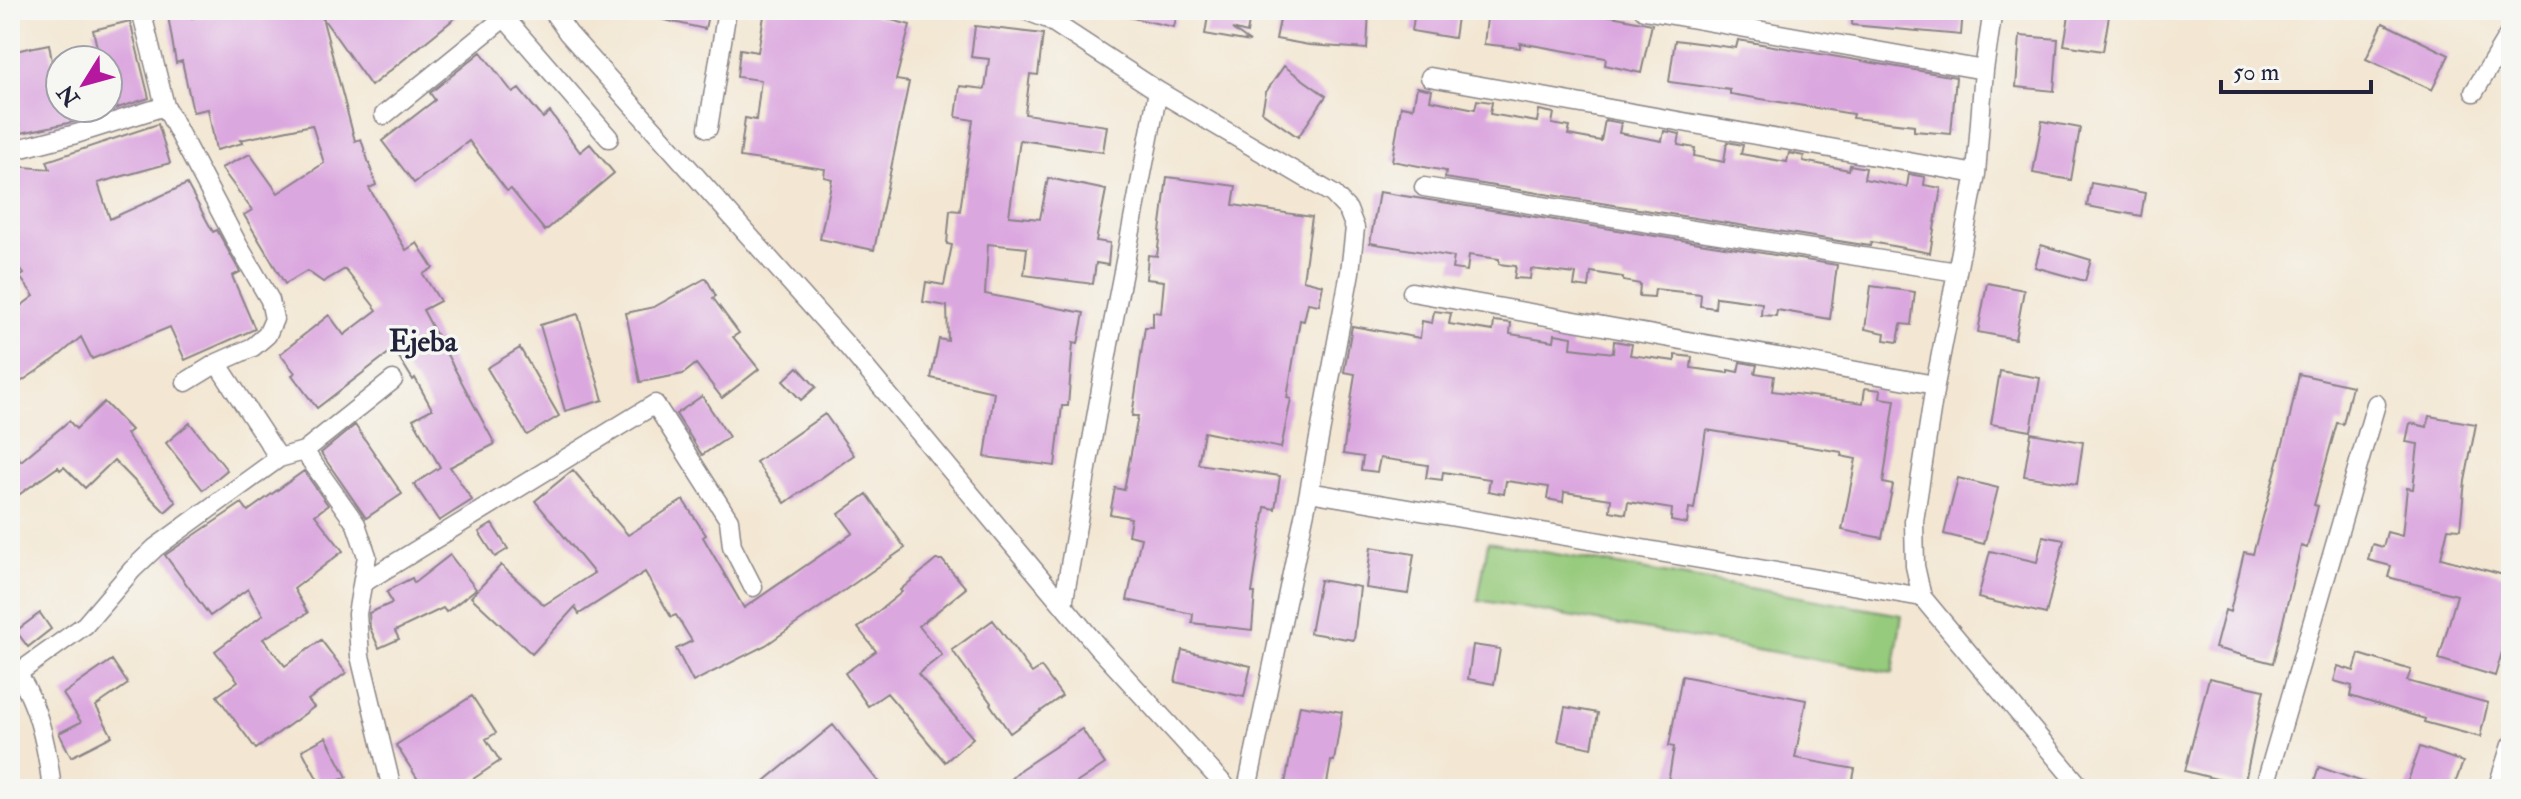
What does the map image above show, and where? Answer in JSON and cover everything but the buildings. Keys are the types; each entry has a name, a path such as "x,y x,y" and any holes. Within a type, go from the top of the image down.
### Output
{"street":[{"path":"141,10 165,106 270,300 274,319 267,335 253,347 217,363 186,382"},
{"path":"552,10 568,33 849,348 1098,647 1228,789"},
{"path":"708,128 727,10"},
{"path":"1024,10 1049,15 1158,91 1333,194 1348,210 1355,228 1350,272 1309,492 1247,789"},
{"path":"1644,10 1984,70"},
{"path":"1993,10 1984,70 1976,174 1935,385 1914,521 1915,566 1922,597 2082,789"},
{"path":"384,115 502,14 609,138"},
{"path":"2474,92 2511,31"},
{"path":"1430,77 1976,174"},
{"path":"1063,605 1158,91"},
{"path":"10,151 165,106"},
{"path":"1424,187 1957,272"},
{"path":"1412,292 1935,385"},
{"path":"217,363 279,458"},
{"path":"52,789 40,725 14,668 85,625 155,548 279,458 304,451 393,380"},
{"path":"363,583 655,404 729,520 732,546 753,587"},
{"path":"2264,789 2376,404"},
{"path":"304,451 356,524 367,556 357,614 360,656 392,789"},
{"path":"1309,492 1922,597"},
{"path":"2497,789 2511,745"}],"green space":[{"path":"1488,542 1902,615 1893,673 1478,600"}],"district":[{"name":"Ejeba","path":"423,341"}]}
